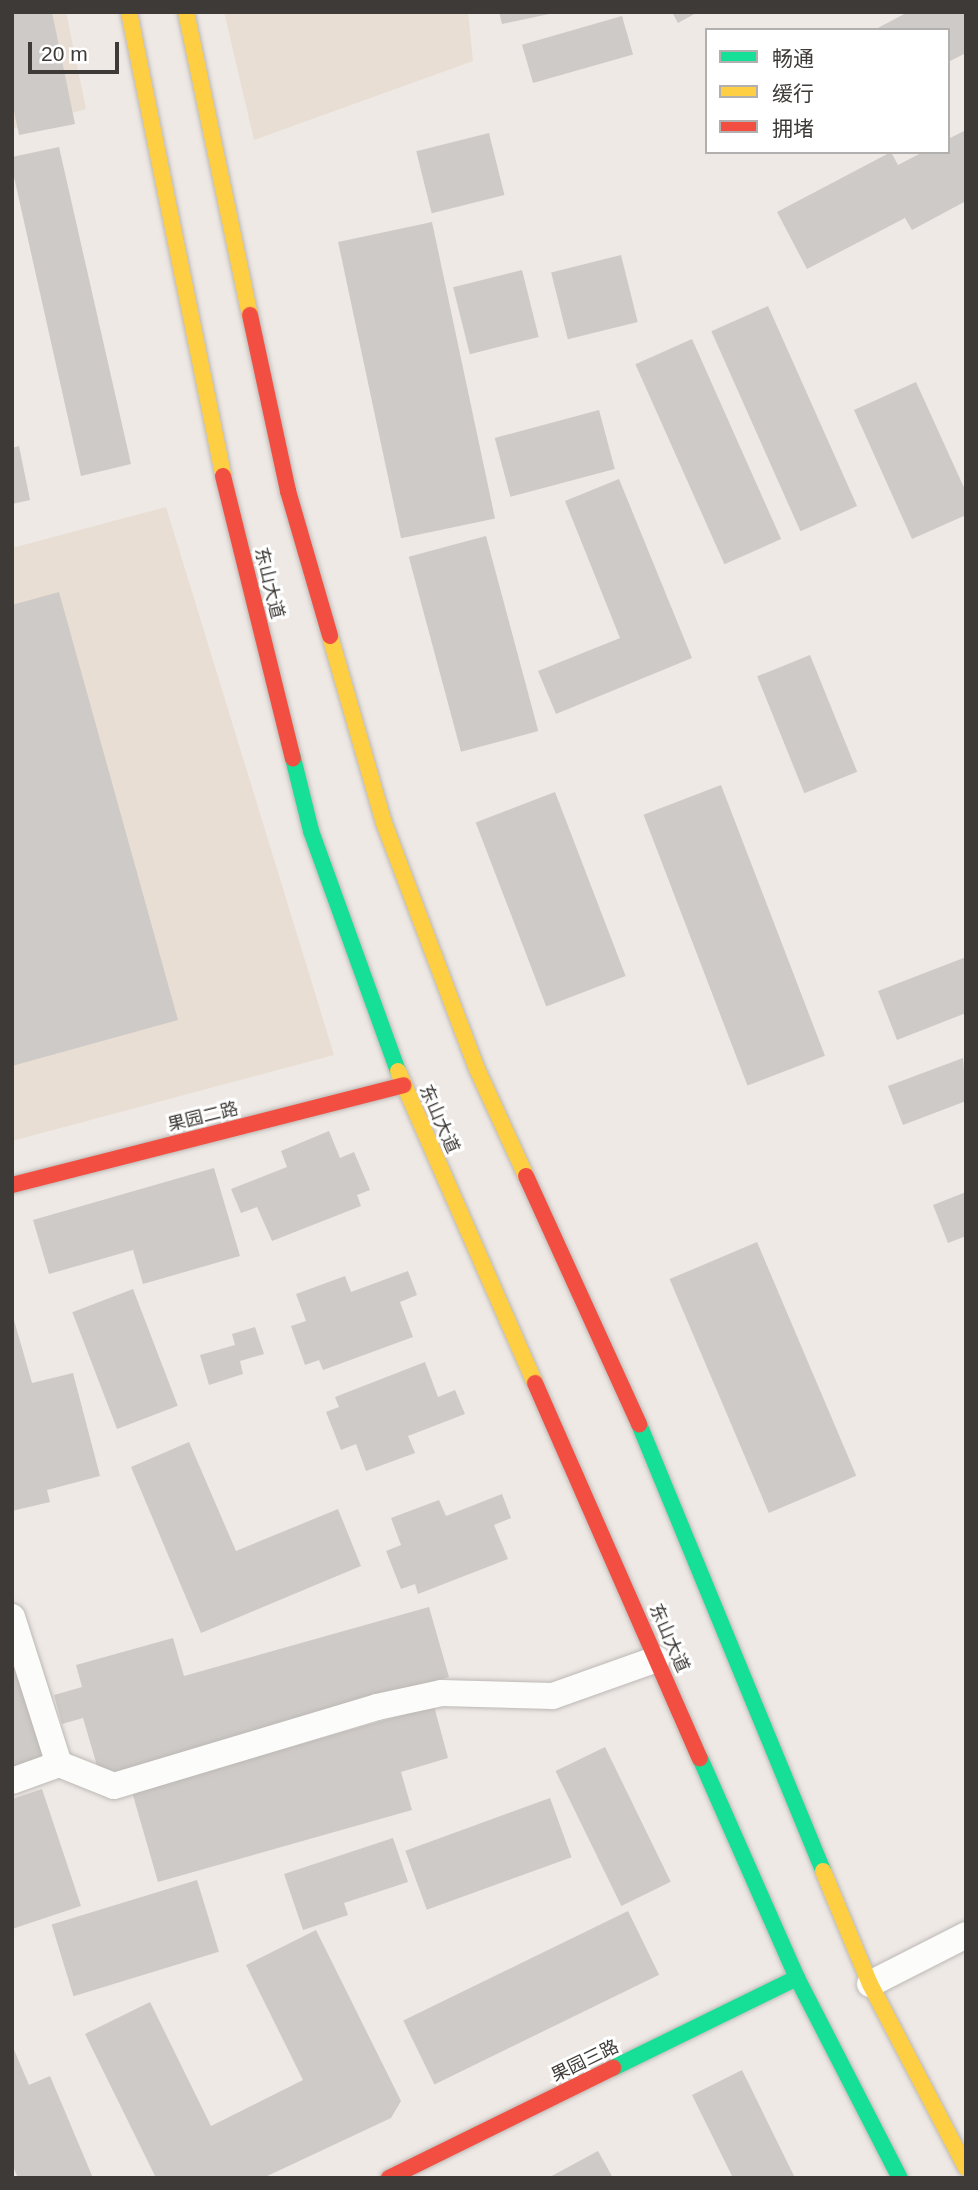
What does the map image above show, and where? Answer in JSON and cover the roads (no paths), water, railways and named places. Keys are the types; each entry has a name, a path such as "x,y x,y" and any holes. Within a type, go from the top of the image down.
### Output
{"main road":[{"name":"东山大道","path":"129,12 232,518 311,831 403,1085 797,1978 900,2178"},
{"path":"186,12 288,491 384,823 477,1069 635,1414 870,1984 966,2168"},
{"name":"果园二路","path":"12,1185 403,1085"},
{"name":"果园三路","path":"389,2178 797,1978"}],"street":[{"path":"12,1617 59,1763"},
{"path":"12,1781 59,1763 114,1786 377,1707 441,1693 553,1696 657,1660"},
{"path":"870,1984 966,1935"}]}
